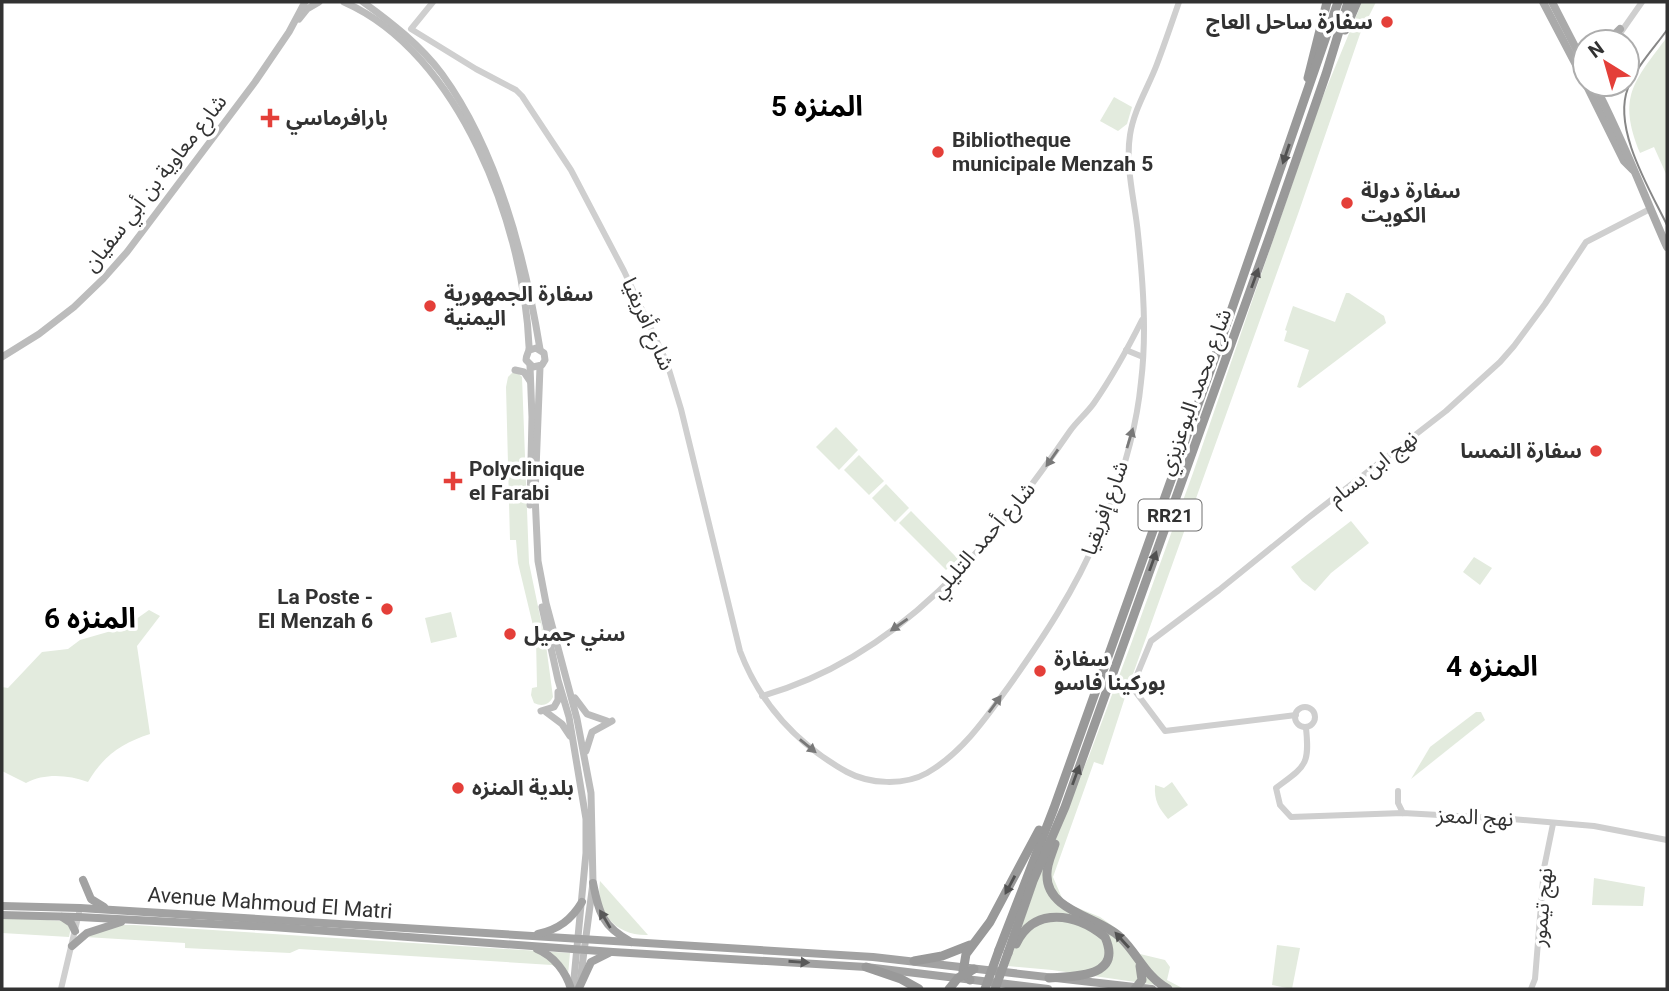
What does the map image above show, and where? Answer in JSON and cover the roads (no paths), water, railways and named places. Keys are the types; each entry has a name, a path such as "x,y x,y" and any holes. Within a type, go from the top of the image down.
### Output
{"highway":[{"path":"1308,89 1310,65 1326,2"},
{"name":"شارع محمد البوعزيزي","path":"1060,806 1338,2"},
{"name":"شارع محمد البوعزيزي","path":"995,989 1005,952 1326,74 1348,2"},
{"path":"1326,74 1357,2"},
{"path":"964,975 966,954 990,922 1047,815 1060,806"},
{"path":"1060,806 1046,875 1049,888 1060,901 1112,930 1125,942 1152,979 1168,989"},
{"path":"83,880 91,899 110,910"},
{"path":"593,883 604,921 634,944"},
{"path":"528,936 563,925 574,915 582,902"},
{"name":"Avenue Mahmoud El Matri","path":"2,906 41,906 131,920 531,946 580,945"},
{"name":"Avenue Mahmoud El Matri","path":"2,915 62,917 79,912 110,910 528,936 580,945"},
{"path":"1005,952 1031,923 1048,916 1088,926 1105,937 1108,954 1104,965 1098,971 1086,975 1049,978"},
{"path":"62,917 71,923 75,931"},
{"path":"72,946 87,933 131,920"},
{"path":"914,961 951,954 979,937"},
{"path":"580,945 634,944 914,961 964,975"},
{"path":"580,945 613,952 964,975 1048,989"},
{"path":"531,946 553,959 572,989"},
{"path":"579,989 594,960 613,952"},
{"name":"شارع محمد البوعزيزي","path":"985,989 1005,952"},
{"path":"1136,988 1142,976 1139,964"},
{"path":"866,967 901,979 919,989"},
{"path":"949,989 974,969 1152,989"}],"main road":[{"path":"294,24 307,9 318,2"},
{"path":"344,2 375,18 401,38 434,74 459,112 490,177 511,238 521,281 530,350 526,358 530,366 531,383 530,496 534,561 558,680 569,717 583,788 586,819 579,989"},
{"path":"363,2 401,30 432,62 472,125 494,175 516,237 540,349 545,358 540,367 535,495 537,541 546,603 585,759 593,818 593,883 572,989"},
{"path":"1543,2 1571,51"},
{"path":"1552,2 1571,38"},
{"name":"شارع معاوية بن أبي سفيان","path":"2,357 39,334 74,307 103,279 255,82 294,24 303,3"},
{"path":"1595,98 1624,161 1635,172"},
{"path":"1601,98 1667,247"},
{"path":"1603,98 1604,104"},
{"path":"530,350 540,349"},
{"path":"530,366 540,367"},
{"path":"514,370 524,372 531,383"},
{"path":"558,680 556,704 544,712 562,724 572,741"},
{"path":"568,685 582,710 609,721 592,732 585,759"}],"street":[{"name":"شارع أفريقيا","path":"433,2 411,30 518,92 571,170 624,271 667,363 681,409 740,651 762,695"},
{"name":"شارع إفريقيا","path":"762,695 803,743 858,777 880,782 924,775 961,747 988,715 1069,595 1111,501 1134,426 1143,357 1138,234 1130,134 1135,113 1156,67 1180,2"},
{"path":"1621,28 1642,2"},
{"path":"1621,28 1637,9"},
{"name":"نهج ابن بسام","path":"1296,715 1165,731 1132,687 1152,640 1446,411 1514,346 1586,242 1650,209"},
{"name":"شارع أحمد التليلي","path":"762,695 788,688 848,659 918,612 941,590 987,542 1021,501 1074,426 1094,403 1142,319"},
{"path":"1126,350 1143,357"},
{"path":"1304,707 1312,709 1315,720 1306,728 1296,722 1296,715 1304,707"},
{"name":"نهج المعز","path":"1306,728 1309,749 1307,760 1299,771 1276,789 1283,810 1291,817 1403,813 1512,819 1594,826 1667,841"},
{"path":"1398,791 1399,807 1403,813"},
{"name":"نهج تيمور","path":"1531,989 1535,979 1544,868 1552,824"},
{"path":"61,989 79,912"}],"tram line":[{"path":"1667,30 1636,73 1624,104 1625,121 1635,158 1667,225"}],"place":[{"name":"سفارة ساحل العاج","path":"1387,22"},
{"name":"بارافرماسي","path":"270,118"},
{"name":"Bibliotheque municipale Menzah 5","path":"938,152"},
{"name":"سفارة دولة الكويت","path":"1347,203"},
{"name":"سفارة الجمهورية اليمنية","path":"430,306"},
{"name":"سفارة النمسا","path":"1596,451"},
{"name":"Polyclinique el Farabi","path":"453,481"},
{"name":"La Poste - El Menzah 6","path":"387,609"},
{"name":"سني جميل","path":"510,634"},
{"name":"سفارة بوركينا فاسو","path":"1040,671"},
{"name":"بلدية المنزه","path":"458,788"}],"district":[{"name":"المنزه 5","path":"817,106"},
{"name":"المنزه 6","path":"90,618"},
{"name":"المنزه 4","path":"1492,666"}]}
